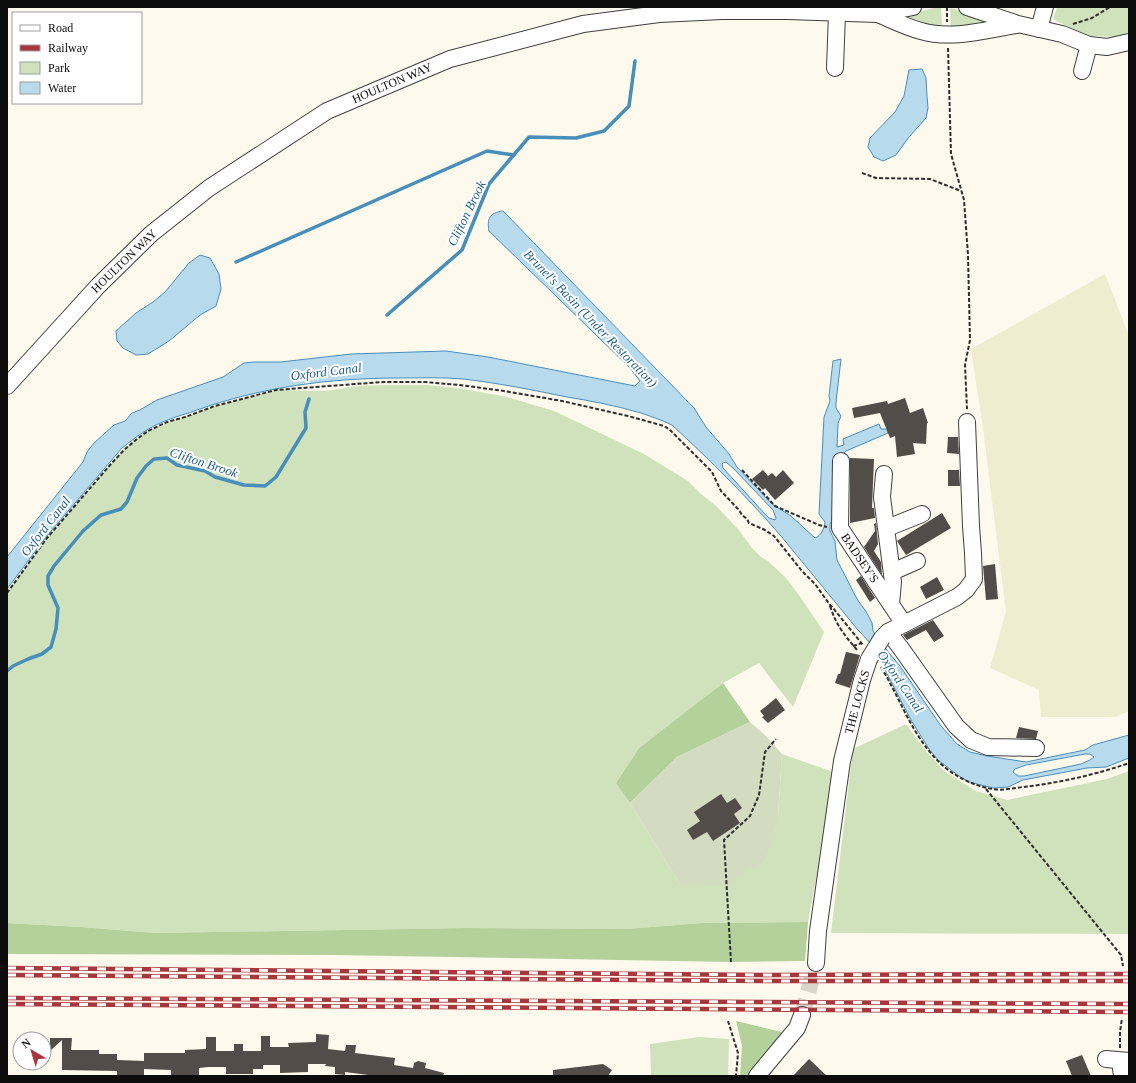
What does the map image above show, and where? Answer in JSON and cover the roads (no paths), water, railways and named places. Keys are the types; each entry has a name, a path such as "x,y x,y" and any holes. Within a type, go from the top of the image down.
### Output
{"street":[{"name":"HOULTON WAY","path":"7,386 98,286 151,234 210,188 327,110 450,59 583,24 659,14 722,11 786,11 837,14 878,14 913,7"},
{"name":"HOULTON WAY","path":"967,7 1018,24 1062,34 1090,45 1107,47 1129,42"},
{"path":"1039,28 1045,7"},
{"path":"835,68 837,14"},
{"name":"HOULTON WAY","path":"878,14 922,32 947,35 966,34 1018,24"},
{"path":"1082,71 1090,45"},
{"path":"968,422 970,526 974,579 966,590 956,597 885,635 900,647 956,726 970,740 988,747 1036,748"},
{"name":"BADSEY'S","path":"841,461 840,528 904,624"},
{"path":"884,474 882,497 893,582 891,604"},
{"path":"887,528 922,514"},
{"path":"892,572 917,561"},
{"name":"THE LOCKS","path":"816,964 818,931 842,761 860,687 870,658 885,635"},
{"path":"756,1076 797,1028 802,1015"}],"water":[{"path":"922,69 926,78 928,108 926,118 909,137 896,155 883,161 874,157 868,147 870,138 895,112 904,96 909,70"},
{"path":"503,211 694,408 706,427 729,454 737,467 772,504 791,516 815,538 822,532 825,522 819,514 824,417 830,401 829,396 833,361 841,359 836,402 836,408 841,416 838,423 837,447 844,445 843,439 879,424 881,429 887,429 888,433 846,451 840,458 835,515 830,524 830,531 835,541 837,560 857,599 867,613 872,623 873,631 900,666 941,726 957,744 970,752 1026,762 1085,750 1093,745 1129,735 1129,758 1106,767 1087,768 1023,780 1008,787 993,788 969,782 938,760 929,749 911,720 874,648 791,548 742,493 672,425 641,413 614,406 528,389 463,379 373,378 296,385 246,395 159,423 122,448 46,537 7,589 7,557 83,462 87,452 94,443 114,425 125,421 132,413 157,400 223,377 244,363 281,362 351,354 446,351 488,357 635,386 640,381 630,368 489,231 488,223 490,217","holes":["726,462 773,510 776,518 775,520 769,518 723,468 722,464","1090,754 1094,757 1081,764 1024,776 1018,776 1013,772 1015,769 1026,765"]},
{"path":"200,255 210,258 219,274 221,289 216,306 200,315 169,341 148,354 136,355 123,348 117,341 116,331 136,313 165,292 189,263"}],"waterway":[{"name":"Clifton Brook","path":"387,315 462,250 489,184 529,137 576,138 604,131 629,106 635,61"},
{"path":"236,262 487,151 514,155"},
{"name":"Clifton Brook","path":"7,671 13,666 42,654 51,647 56,629 58,608 48,585 48,576 54,566 83,531 101,515 121,509 127,502 137,478 146,466 154,459 167,458 177,465 205,471 215,477 244,485 265,486 276,477 306,428 305,412 309,399"}],"tunnel":[{"path":"802,1015 816,963"}],"railway":[{"path":"7,968 764,975 1129,974"},
{"path":"7,975 764,981 1129,981"},
{"path":"7,998 1129,1004"},
{"path":"7,1004 1129,1012"}],"water label":[{"name":"Brunel's Basin (Under Restoration)","path":"591,318"},
{"name":"Oxford Canal","path":"326,371"},
{"name":"Oxford Canal","path":"45,526"},
{"name":"Oxford Canal","path":"901,681"}]}
